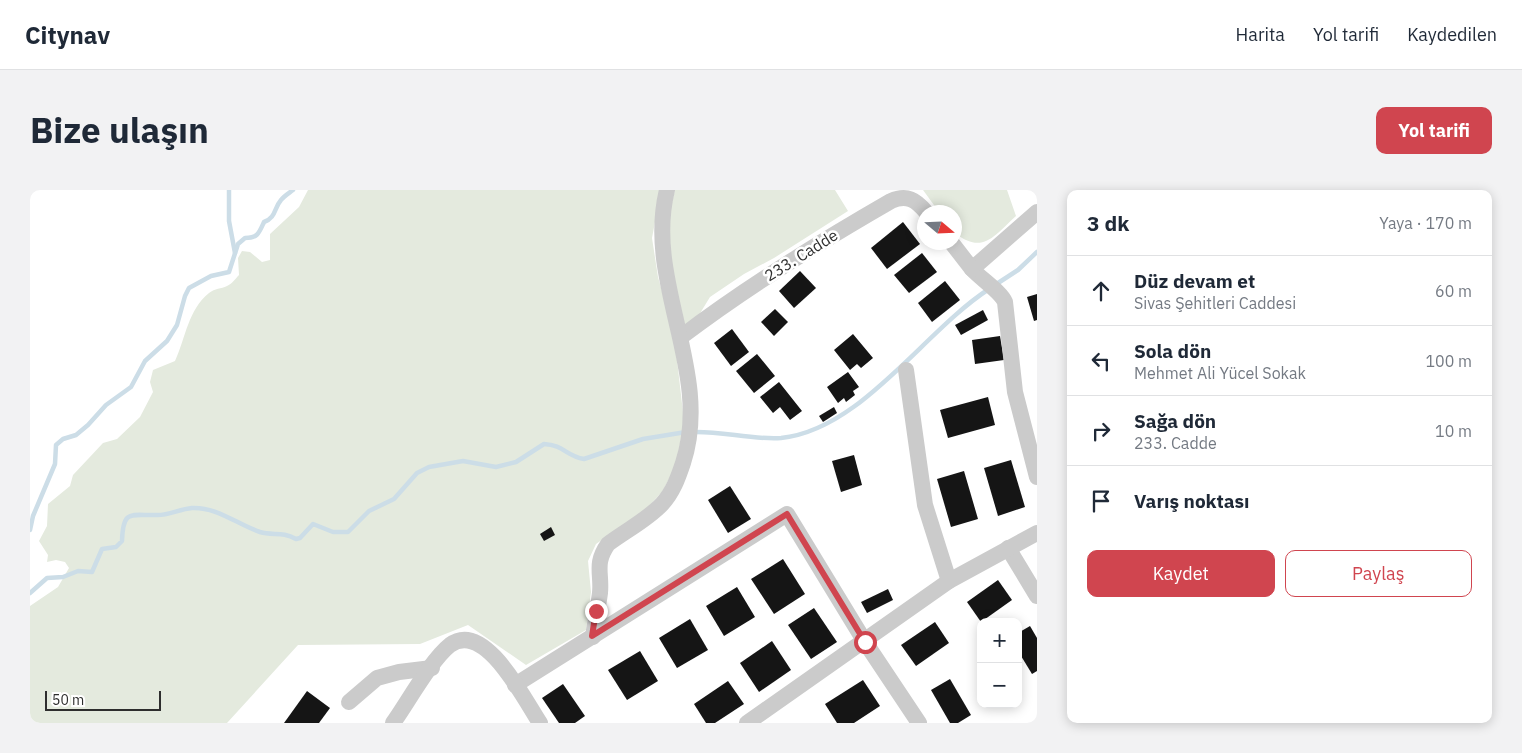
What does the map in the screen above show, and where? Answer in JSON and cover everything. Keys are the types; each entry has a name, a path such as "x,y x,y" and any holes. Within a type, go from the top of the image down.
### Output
{"street":[{"path":"592,636 600,592 598,566 601,553 608,544 662,504 671,493 690,440 691,407 681,337 664,270 662,208 667,190"},
{"name":"233. Cadde","path":"681,337 736,296 791,259 891,201 900,197 910,198 920,205"},
{"path":"972,269 1037,212"},
{"path":"957,250 986,284 1002,296 1015,392 1037,477"},
{"path":"906,370 925,505 949,581"},
{"path":"516,685 787,514 865,642 919,723"},
{"path":"747,723 865,642 949,581 1037,533"},
{"path":"1008,548 1037,596"},
{"path":"394,723 432,668 450,646 458,641 476,642 496,657 540,723"},
{"path":"349,702 378,678 399,672 432,668"}],"shaded area":[{"path":"308,190 661,190 652,238 658,277 674,334 684,421 676,466 662,492 646,509 596,544 588,561 591,592 586,630 526,665 468,625 420,644 298,645 227,723 30,723 30,606 58,587 69,568 65,562 56,560 47,562 48,555 39,541 47,526 48,504 70,486 73,475 103,443 117,439 140,417 153,392 150,382 153,370 175,361 196,307 211,291 229,285 239,275 238,258 242,251 250,252 262,262 270,260 270,234 299,207"},
{"path":"675,190 835,190 848,211 774,258 744,274 710,297 699,315 685,326 671,267 668,219"},
{"path":"923,190 1007,190 1016,216 988,240 981,243 973,242 962,237 962,205 934,205"}],"building":[{"path":"903,222 917,240 917,246 887,269 871,248"},
{"path":"922,253 937,272 909,293 894,275"},
{"path":"800,271 816,288 794,308 779,291"},
{"path":"945,281 960,300 932,322 918,303"},
{"path":"1037,294 1037,320 1034,321 1027,297"},
{"path":"775,309 788,322 774,336 761,322"},
{"path":"983,310 988,320 961,335 955,325"},
{"path":"732,329 749,352 731,366 714,343"},
{"path":"853,334 873,358 861,368 857,364 850,370 834,350"},
{"path":"1000,336 1004,360 975,364 972,340"},
{"path":"757,354 775,376 754,393 736,371"},
{"path":"848,372 859,387 853,391 855,395 846,402 844,398 838,403 827,387"},
{"path":"779,382 802,411 790,420 780,407 773,413 760,397"},
{"path":"988,397 995,425 948,438 940,410"},
{"path":"834,407 837,413 823,422 819,416"},
{"path":"854,455 862,485 841,492 832,461"},
{"path":"1011,460 1025,507 998,516 984,468"},
{"path":"964,471 978,519 951,527 937,479"},
{"path":"730,486 751,519 728,533 708,500"},
{"path":"551,527 555,535 544,541 540,534"},
{"path":"783,559 805,594 774,614 751,579"},
{"path":"998,580 1012,600 987,618 978,618 967,602"},
{"path":"737,587 755,617 724,636 706,606"},
{"path":"888,589 893,600 867,613 861,602"},
{"path":"814,608 837,642 811,659 788,625"},
{"path":"690,619 708,650 677,668 659,638"},
{"path":"935,622 949,643 916,666 901,645"},
{"path":"1030,626 1037,638 1037,671 1032,674 1022,658 1022,631"},
{"path":"772,641 791,670 759,692 740,663"},
{"path":"640,651 658,681 627,700 608,670"},
{"path":"950,679 971,715 958,723 950,723 931,690"},
{"path":"863,680 880,706 854,723 837,723 825,704"},
{"path":"728,681 744,704 715,723 706,723 694,704"},
{"path":"563,684 585,716 575,723 559,723 542,698"},
{"path":"307,691 330,708 319,723 284,723"}],"waterway":[{"path":"229,190 229,221 235,253"},
{"path":"30,530 33,516 55,464 56,445 63,439 76,435 106,405 131,387 145,361 167,341 177,325 189,288 211,276 229,272 238,244 245,238 258,234 264,222 271,218 281,200 293,190"},
{"path":"995,285 1018,270 1037,252"},
{"path":"693,432 781,438 810,431 838,417 865,398 965,307 989,289"},
{"path":"30,593 47,578 63,577 78,571 92,572 102,549 116,547 122,541 124,523 130,516 162,515 192,508 201,508 219,513 260,532 282,534 296,539 300,538 313,524 333,532 348,532 369,511 394,499 417,473 429,467 463,461 496,467 516,462 544,444 556,446 573,456 584,459 643,439 686,432"}],"route":[{"path":"596,611 592,636 787,514 865,642"}]}
